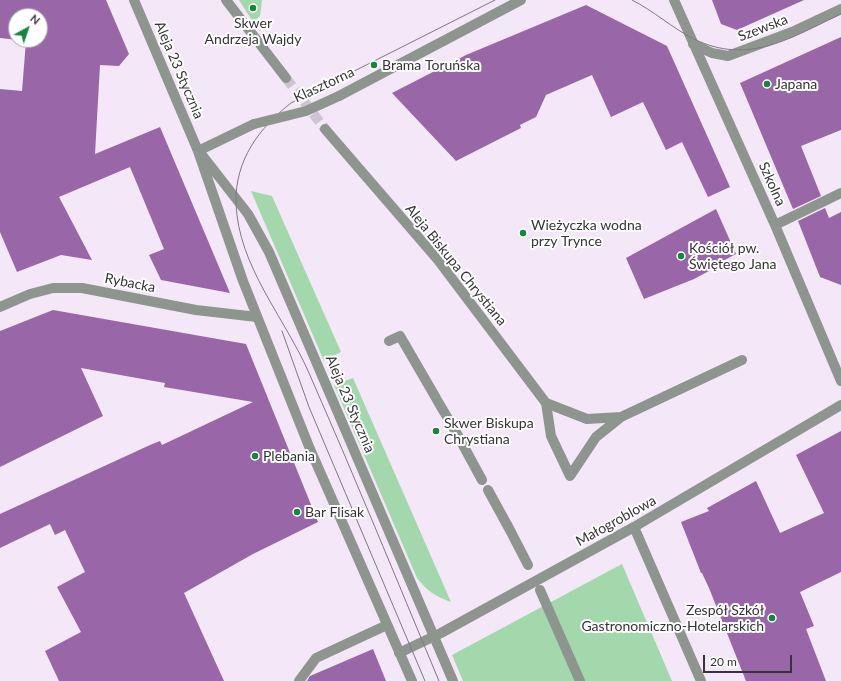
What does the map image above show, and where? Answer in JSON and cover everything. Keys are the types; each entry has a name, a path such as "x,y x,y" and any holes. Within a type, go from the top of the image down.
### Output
{"street":[{"name":"Aleja 23 Stycznia","path":"134,0 198,151 228,243 310,449 412,681"},
{"path":"226,0 286,78"},
{"name":"Klasztorna","path":"198,151 254,124 306,111 339,96 521,0"},
{"name":"Szkolna","path":"674,0 775,225 841,381"},
{"name":"Szewska","path":"693,44 712,52 728,56 792,32 841,9"},
{"name":"Aleja Biskupa Chrystiana","path":"325,129 438,260 546,403 551,436 566,479 596,437 621,417 742,360"},
{"name":"Aleja 23 Stycznia","path":"198,151 248,214 269,252 453,681"},
{"path":"775,225 841,193"},
{"name":"Rybacka","path":"0,307 30,294 53,288 82,288 196,310 257,317"},
{"path":"389,341 400,336 482,480"},
{"name":"Aleja Biskupa Chrystiana","path":"546,403 587,419 621,417"},
{"name":"Małogroblowa","path":"400,653 434,637 634,527 841,405"},
{"path":"488,490 528,565"},
{"path":"634,527 701,681"},
{"path":"540,590 580,681"},
{"path":"299,681 316,658 387,625"}],"green space":[{"name":"Skwer Andrzeja Wajdy","path":"239,0 262,0 260,16 253,22"},
{"path":"251,191 272,196 341,352 324,361"},
{"path":"353,378 451,602 432,593 417,578 334,385"},
{"path":"622,564 672,681 463,681 452,655"}],"building":[{"path":"0,0 106,0 129,54 119,66 100,65 95,154 160,127 230,293 161,280 149,255 164,249 130,167 59,197 92,260 61,255 17,272 0,232 0,89 22,91 25,48 48,48 48,8 8,8 8,39 0,38"},
{"path":"712,0 804,0 737,30 721,24"},
{"path":"586,5 667,46 730,187 708,197 682,142 666,150 643,102 611,117 592,75 546,95 536,117 520,125 521,128 456,161 392,93 466,55"},
{"path":"841,37 841,130 801,146 821,196 793,209 740,83"},
{"path":"825,208 829,218 841,212 841,285 820,277 798,221"},
{"name":"Kościół pw. Świętego Jana","path":"716,209 736,254 721,262 722,264 694,279 644,299 626,258"},
{"path":"53,310 246,344 318,522 253,554 184,593 224,681 59,681 45,651 81,632 57,587 85,572 65,530 55,535 50,524 0,548 0,514 150,445 160,441 162,445 253,402 164,387 165,383 81,368 103,416 0,467 0,331"},
{"name":"Zespół Szkół Gastronomiczno-Hotelarskich","path":"841,431 841,572 800,592 814,626 806,629 826,681 746,681 681,522 709,511 707,508 756,481 780,533 824,513 796,455"},
{"path":"373,649 386,681 307,681 310,676"}],"tunnel":[{"path":"286,78 325,129"}],"tram line":[{"path":"439,681 359,488 309,373 299,352 264,291 245,248 239,226 236,203 237,187 240,173 251,146 269,123 291,103 495,0"},
{"path":"632,0 694,39 714,47 733,50 752,49 770,45 787,39 841,14"},
{"path":"282,331 309,407 425,681"}],"place":[{"name":"Skwer Andrzeja Wajdy","path":"253,8"},
{"name":"Brama Toruńska","path":"374,65"},
{"name":"Japana","path":"767,84"},
{"name":"Wieżyczka wodna przy Trynce","path":"523,233"},
{"name":"Kościół pw. Świętego Jana","path":"681,256"},
{"name":"Skwer Biskupa Chrystiana","path":"436,431"},
{"name":"Plebania","path":"255,456"},
{"name":"Bar Flisak","path":"297,512"},
{"name":"Zespół Szkół Gastronomiczno-Hotelarskich","path":"772,618"}]}
